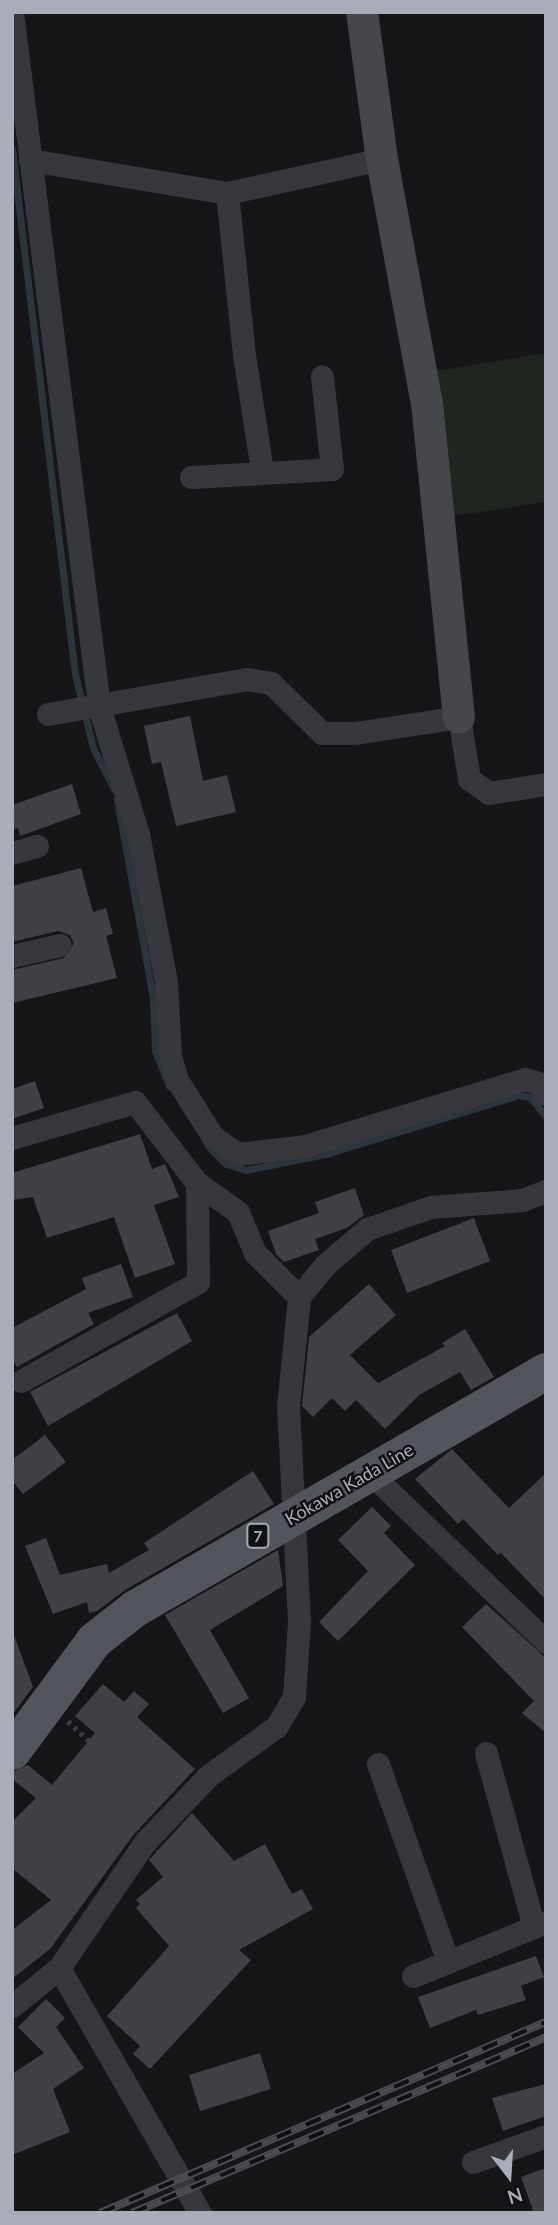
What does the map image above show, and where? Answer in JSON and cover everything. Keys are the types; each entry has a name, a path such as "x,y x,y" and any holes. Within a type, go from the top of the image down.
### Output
{"main road":[{"name":"Kokawa Kada Line","path":"12,1751 94,1640 135,1608 546,1371"}],"street":[{"path":"12,12 94,707 138,834 166,982 170,1056 177,1080 213,1137 238,1154 263,1154 305,1146 525,1079 538,1083 546,1094"},
{"path":"362,12 382,159 427,403 459,717 469,779 489,793 546,784"},
{"path":"30,160 227,192 382,159"},
{"path":"227,192 244,355 262,470"},
{"path":"191,477 262,470 331,469 322,377"},
{"path":"48,714 246,679 271,684 322,733 355,733 459,717"},
{"path":"12,853 37,846"},
{"path":"12,956 60,945"},
{"path":"12,1138 135,1102 197,1184 238,1212 254,1253 299,1297"},
{"path":"22,1381 198,1282 197,1184"},
{"path":"12,2006 59,1968 145,1842 208,1776 277,1726 295,1697 299,1622 288,1406 299,1297 325,1265 367,1229 432,1207 522,1200 546,1191"},
{"path":"369,1472 546,1642"},
{"path":"413,1976 540,1925 486,1753"},
{"path":"378,1764 447,1962"},
{"path":"59,1968 200,2213"},
{"path":"473,2161 546,2136"}],"path":[{"path":"74,1708 67,1719 170,1816"}],"shaded area":[{"path":"546,353 546,502 453,516 436,371"}],"building":[{"path":"190,716 203,781 227,775 236,812 176,826 161,762 152,764 144,726"},
{"path":"72,784 81,814 20,836 18,828 12,830 12,805"},
{"path":"81,868 93,912 106,908 113,934 106,936 117,978 12,1003 12,970 64,958 74,943 70,935 58,931 12,942 12,886"},
{"path":"35,1081 44,1108 12,1119 12,1089"},
{"path":"140,1134 152,1169 165,1164 179,1197 154,1205 175,1264 135,1278 114,1217 47,1238 33,1197 12,1200 12,1173"},
{"path":"355,1188 364,1215 347,1228 315,1239 319,1250 284,1262 276,1254 268,1231 319,1213 315,1202"},
{"path":"474,1218 490,1261 407,1293 391,1250"},
{"path":"121,1264 133,1297 88,1313 94,1324 17,1367 12,1358 12,1328 86,1289 82,1278"},
{"path":"369,1284 396,1315 350,1355 378,1383 445,1346 442,1343 465,1329 494,1377 471,1390 460,1372 419,1395 385,1429 356,1400 345,1411 332,1398 313,1417 302,1406 309,1337"},
{"path":"177,1313 192,1341 48,1426 30,1392"},
{"path":"45,1435 66,1462 23,1494 12,1480 12,1460"},
{"path":"452,1449 509,1508 546,1473 546,1600 501,1553 498,1555 463,1519 458,1524 415,1479"},
{"path":"253,1471 274,1504 125,1590 97,1611 89,1613 87,1602 53,1614 25,1546 46,1538 60,1575 107,1564 109,1573 149,1550 144,1543"},
{"path":"372,1507 391,1526 384,1533 415,1565 338,1641 319,1622 368,1571 338,1540"},
{"path":"278,1550 283,1586 210,1630 249,1698 223,1713 165,1615"},
{"path":"486,1604 546,1658 546,1733 522,1713 534,1701 462,1627"},
{"path":"14,1635 33,1687 12,1715 12,1636"},
{"path":"103,1684 124,1702 134,1691 149,1704 137,1717 195,1769 134,1834 50,1949 12,1979 12,1930 51,1900 12,1868 12,1822 36,1798 12,1779 12,1772 28,1765 52,1785 95,1733 75,1716"},
{"path":"192,1813 234,1861 265,1844 292,1894 302,1889 313,1909 239,1950 251,1960 150,2069 133,2054 140,2046 107,2016 169,1946 136,1908 140,1904 136,1900 163,1877 149,1860"},
{"path":"536,1956 544,1977 521,1986 526,2000 478,2015 476,2010 430,2028 418,1997"},
{"path":"46,1999 65,2018 56,2027 84,2068 53,2089 70,2132 12,2155 12,2074 44,2053 18,2027"},
{"path":"260,2053 271,2089 200,2111 189,2075"},
{"path":"546,2084 546,2116 503,2131 492,2098"},
{"path":"546,2168 546,2213 534,2213 521,2177"}],"waterway":[{"path":"12,149 75,674 93,748 114,789"},
{"path":"117,800 153,999 155,1051 169,1086"},
{"path":"208,1146 226,1164 246,1170 326,1154 519,1095 530,1097 546,1117"}],"railway":[{"path":"100,2213 546,2022"},
{"path":"132,2213 546,2037"}]}
